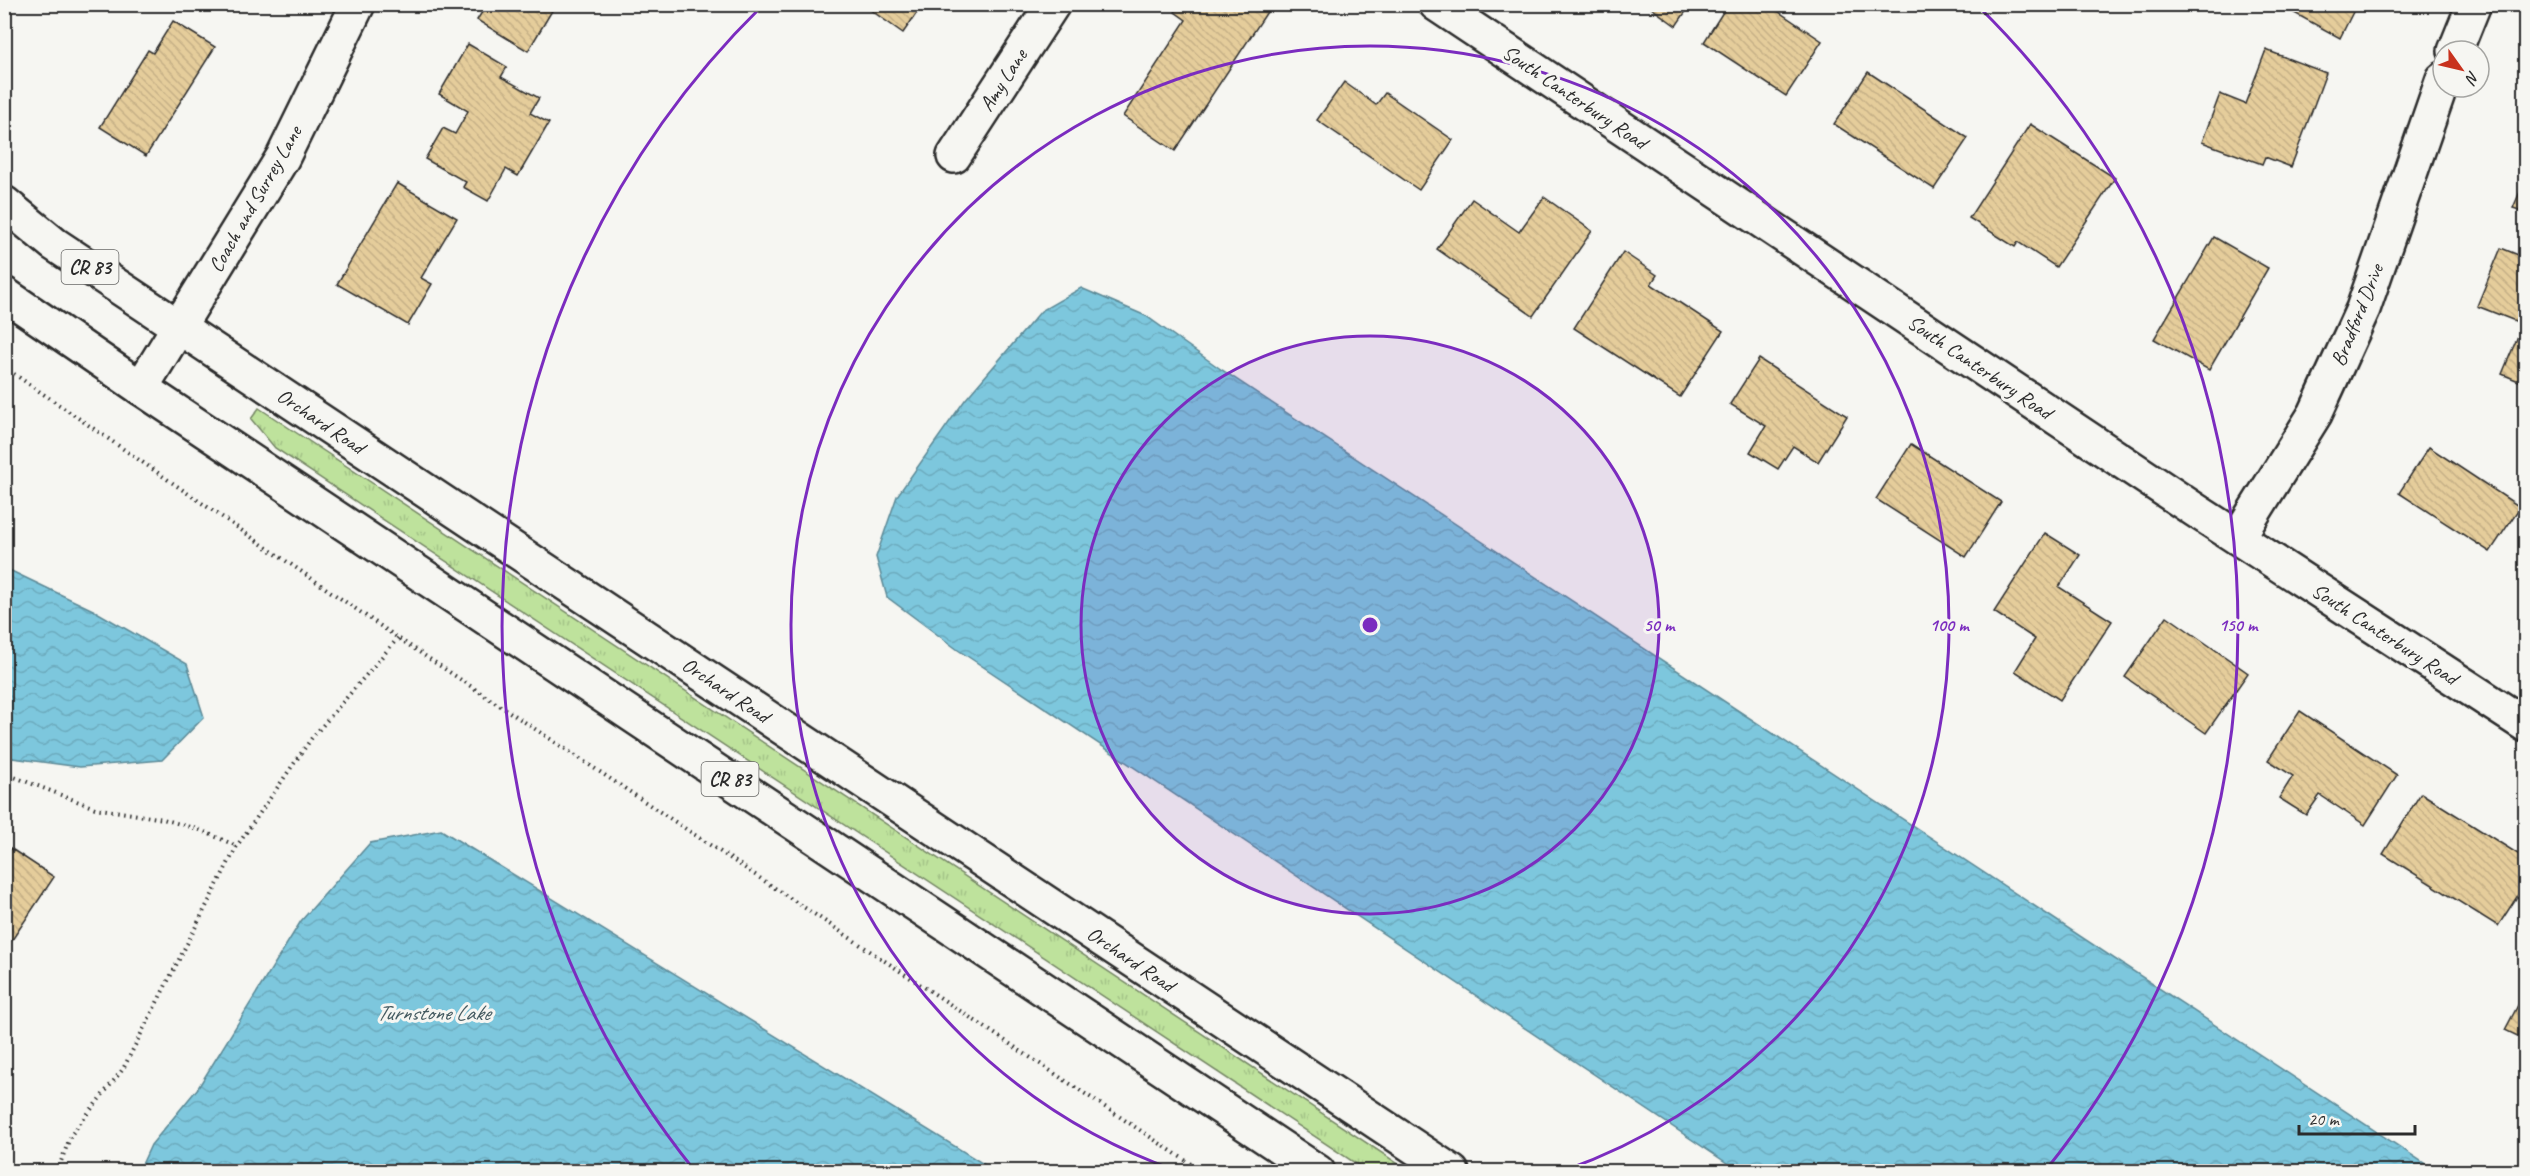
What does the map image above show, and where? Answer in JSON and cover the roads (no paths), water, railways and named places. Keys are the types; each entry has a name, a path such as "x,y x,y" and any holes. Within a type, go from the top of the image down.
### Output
{"main road":[{"name":"Coach and Surrey Lane","path":"141,388 283,157 358,4"},
{"name":"Amy Lane","path":"954,156 1053,4"},
{"name":"South Canterbury Road","path":"1436,4 2195,510 2239,536 2526,725"},
{"path":"2460,39 2474,4"},
{"name":"Bradford Drive","path":"2239,536 2315,414 2363,309 2436,99"},
{"name":"Orchard Road","path":"4,203 54,244 1452,1172"},
{"name":"CR 83","path":"4,294 141,388 1318,1172"}],"water":[{"path":"1081,288 1146,316 1222,370 2424,1163 2430,1171 1739,1171 958,650 887,597 876,557 897,496 965,400 1041,311"},
{"path":"5,568 93,610 187,664 204,717 162,760 80,767 5,757"},
{"name":"Turnstone Lake","path":"441,830 995,1171 139,1171 151,1145 198,1088 301,921 370,843"}]}
